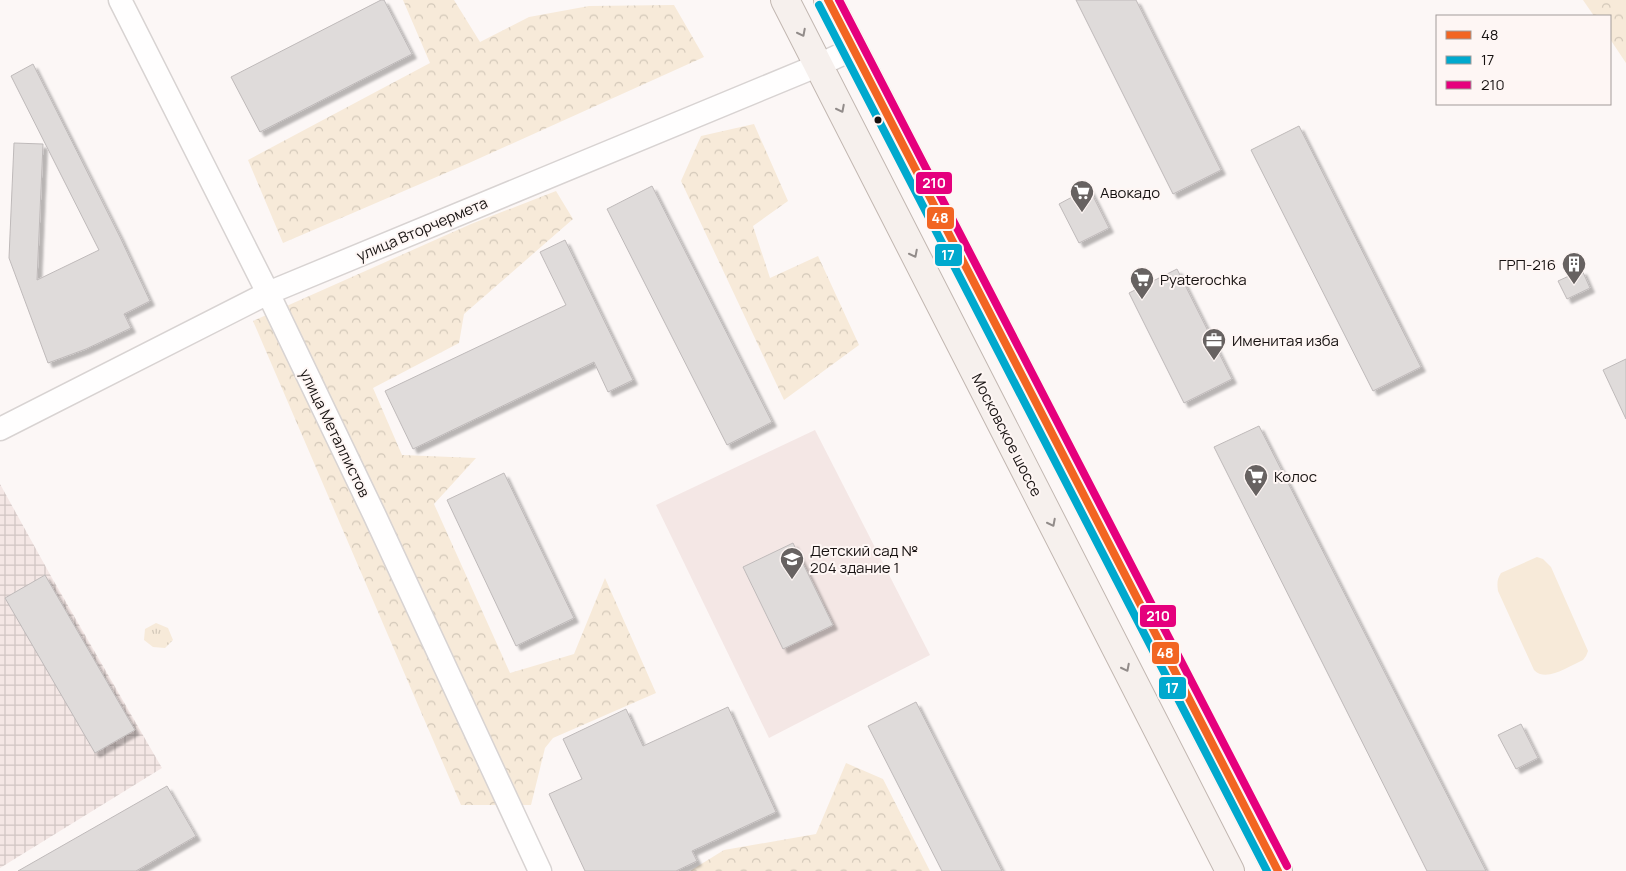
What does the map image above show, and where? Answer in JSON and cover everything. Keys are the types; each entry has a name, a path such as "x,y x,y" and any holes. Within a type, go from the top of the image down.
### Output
{"main road":[{"name":"Московское шоссе","path":"785,0 1230,871"},
{"path":"828,0 1278,871"}],"street":[{"name":"улица Металлистов","path":"120,0 268,293 374,514 540,871"},
{"name":"улица Вторчермета","path":"0,429 268,293 819,65 853,49"}],"shaded area":[{"name":"Детский сад № 204 здание 1","path":"815,430 930,655 769,738 656,505"},
{"path":"0,484 162,768 0,868"}],"green space":[{"path":"403,0 454,0 480,42 529,17 589,6 674,5 704,57 469,163 283,243 248,160 430,63"},
{"path":"1583,0 1626,0 1626,63 1611,40 1611,15 1593,15"},
{"path":"754,124 788,201 753,226 770,278 818,256 859,345 784,400 681,181 701,136"},
{"path":"556,191 573,219 464,314 459,343 373,388 402,455 476,458 434,504 510,673 574,654 605,578 656,693 553,738 545,748 531,805 461,805 253,321 471,224"},
{"path":"1537,557 1543,559 1551,567 1588,651 1583,660 1558,672 1545,675 1539,674 1534,670 1497,586 1501,573"},
{"path":"156,623 168,628 173,640 165,648 153,647 144,640 145,629"},
{"path":"846,763 883,779 930,871 690,871 724,850 816,834"}],"building":[{"path":"384,0 412,54 260,132 231,77"},
{"path":"1076,0 1136,0 1221,170 1173,194"},
{"path":"33,64 150,301 124,314 131,328 86,349 48,363 9,258 14,143 43,144 37,280 99,250 11,76"},
{"path":"1299,126 1421,367 1373,391 1251,150"},
{"path":"652,186 772,422 727,445 607,209"},
{"path":"1089,188 1109,228 1079,243 1059,204"},
{"path":"565,240 633,380 608,392 594,362 413,449 385,391 566,305 540,252"},
{"path":"1177,269 1232,379 1184,403 1129,293"},
{"name":"ГРП-216","path":"1582,270 1590,288 1567,299 1558,281"},
{"path":"1626,359 1626,419 1603,370"},
{"path":"1259,426 1486,871 1427,871 1214,447"},
{"path":"504,473 574,618 516,646 447,500"},
{"path":"793,543 833,625 783,649 743,567"},
{"path":"45,575 135,730 95,753 5,598"},
{"path":"916,702 1002,871 942,871 868,726"},
{"path":"728,707 776,812 692,851 697,861 676,871 585,871 549,794 582,779 563,739 626,709 643,746"},
{"path":"1521,724 1538,758 1516,769 1498,735"},
{"path":"167,786 196,836 136,871 18,871"}],"transit line":[{"name":"48","path":"828,0 1278,871"},
{"name":"210","path":"839,0 1287,866"},
{"name":"17","path":"819,5 1267,871"}],"place":[{"name":"Авокадо","path":"1082,213"},
{"name":"ГРП-216","path":"1574,285"},
{"name":"Pyaterochka","path":"1142,300"},
{"name":"Именитая изба","path":"1214,361"},
{"name":"Колос","path":"1256,497"},
{"name":"Детский сад № 204 здание 1","path":"792,580"}]}
